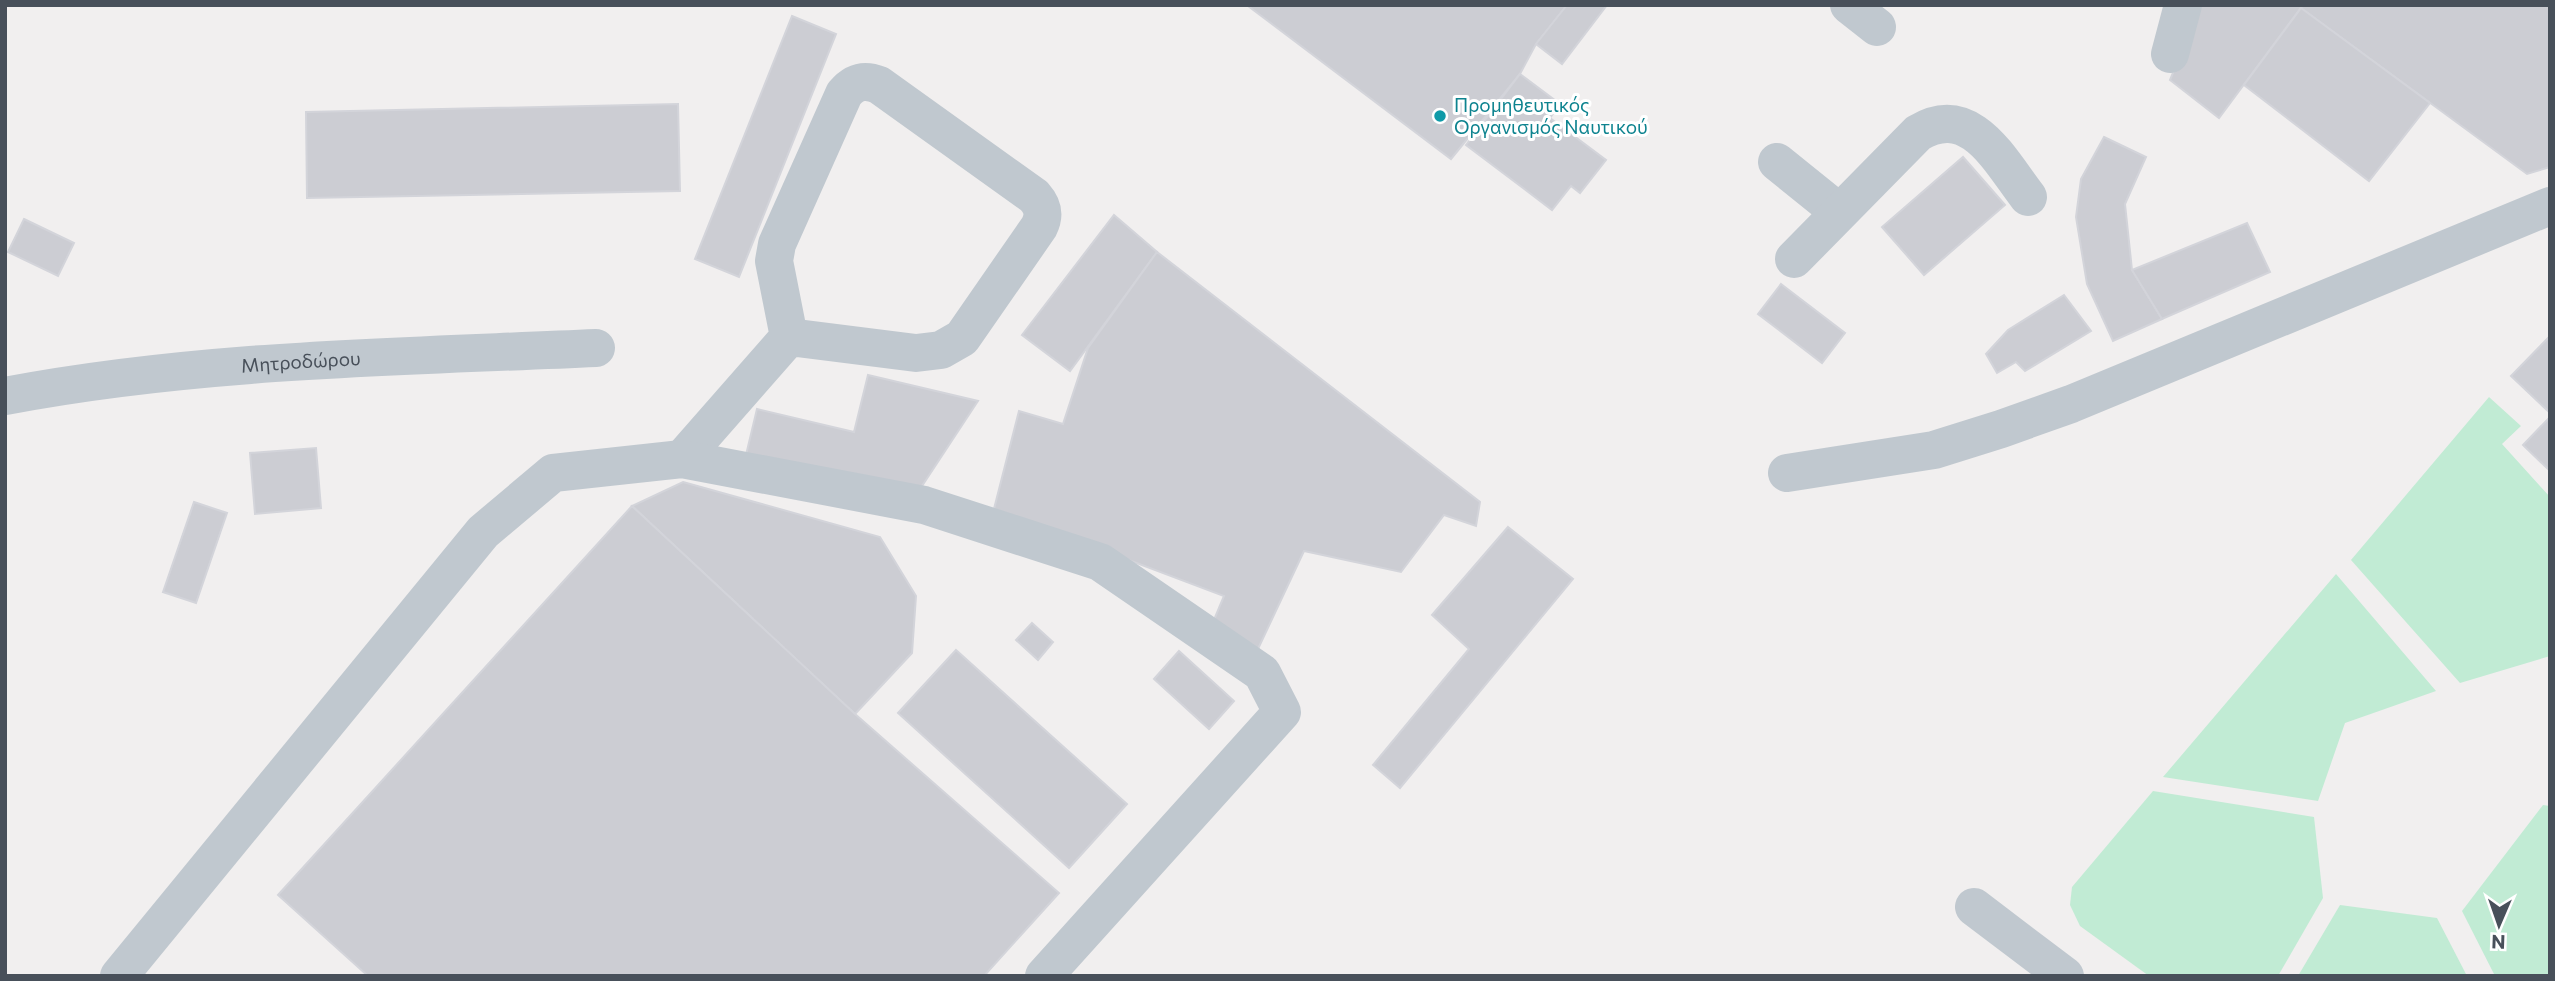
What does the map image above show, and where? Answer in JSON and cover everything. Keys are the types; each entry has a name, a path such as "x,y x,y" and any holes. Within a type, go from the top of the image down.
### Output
{"street":[{"path":"2169,54 2183,5"},
{"path":"869,81 878,85 1034,196 1040,203 1043,210 1039,228 970,328 952,345 916,353 789,337 774,261 776,244 850,86 869,81"},
{"path":"1794,260 1918,133 1943,122 1970,129 1981,137 2028,197"},
{"path":"1777,162 1839,212"},
{"path":"1787,473 1934,450 2001,429 2071,404 2550,206"},
{"path":"682,459 789,337"},
{"name":"Μητροδώρου","path":"5,396 125,377 243,364 596,348"},
{"path":"119,976 483,532 553,472 682,459 924,505 1100,562 1262,673 1282,712 1044,976"},
{"path":"1974,907 2066,976"}],"green space":[{"path":"2489,397 2521,426 2502,444 2550,497 2550,656 2460,683 2351,560"},
{"path":"2336,574 2436,691 2345,723 2318,801 2163,777"},
{"path":"2153,791 2314,817 2323,898 2278,976 2149,976 2080,926 2070,905 2072,887"},
{"path":"2543,805 2550,806 2550,976 2495,976 2462,911"},
{"path":"2340,905 2437,918 2467,976 2298,976"}],"building":[{"name":"Προμηθευτικός Οργανισμός Ναυτικού","path":"1567,5 1536,44 1520,74 1451,159 1248,6"},
{"path":"1567,5 1607,5 1562,64 1536,44"},
{"path":"2201,5 2303,5 2219,118 2170,80"},
{"path":"2303,5 2550,5 2550,167 2527,174 2301,8"},
{"path":"2301,8 2430,103 2369,181 2244,85"},
{"path":"792,16 836,34 739,277 695,259"},
{"path":"1520,74 1560,104 1550,118 1606,160 1580,193 1571,186 1552,210 1466,145"},
{"path":"678,104 680,191 307,198 306,112"},
{"path":"2104,137 2146,157 2125,204 2132,270 2162,319 2113,341 2087,284 2076,217 2081,179"},
{"path":"1963,157 2005,205 1924,275 1882,227"},
{"path":"1114,215 1157,252 1070,371 1022,335"},
{"path":"24,219 74,243 58,276 8,252"},
{"path":"2247,223 2270,272 2162,319 2132,270"},
{"path":"1157,252 1480,502 1476,526 1444,515 1401,572 1304,551 1258,649 1211,627 1224,596 994,509 1019,411 1063,424 1088,348"},
{"path":"1781,284 1845,333 1822,363 1758,314"},
{"path":"2064,295 2091,331 2025,371 2016,362 1997,373 1986,354 2008,330"},
{"path":"2550,336 2550,413 2511,376"},
{"path":"868,375 978,401 916,495 746,455 757,409 854,432"},
{"path":"2550,417 2550,471 2523,445"},
{"path":"316,448 321,508 255,514 250,453"},
{"path":"683,482 880,537 916,596 912,653 855,714 632,506"},
{"path":"194,502 227,513 196,603 163,592"},
{"path":"632,506 855,714 1059,893 984,976 368,976 278,895"},
{"path":"1508,527 1573,579 1400,788 1373,765 1469,649 1432,615"},
{"path":"1032,623 1053,642 1038,660 1016,640"},
{"path":"956,650 1127,804 1069,868 898,713"},
{"path":"1179,651 1234,701 1209,729 1154,679"}],"place":[{"name":"Προμηθευτικός Οργανισμός Ναυτικού","path":"1440,116"}]}
